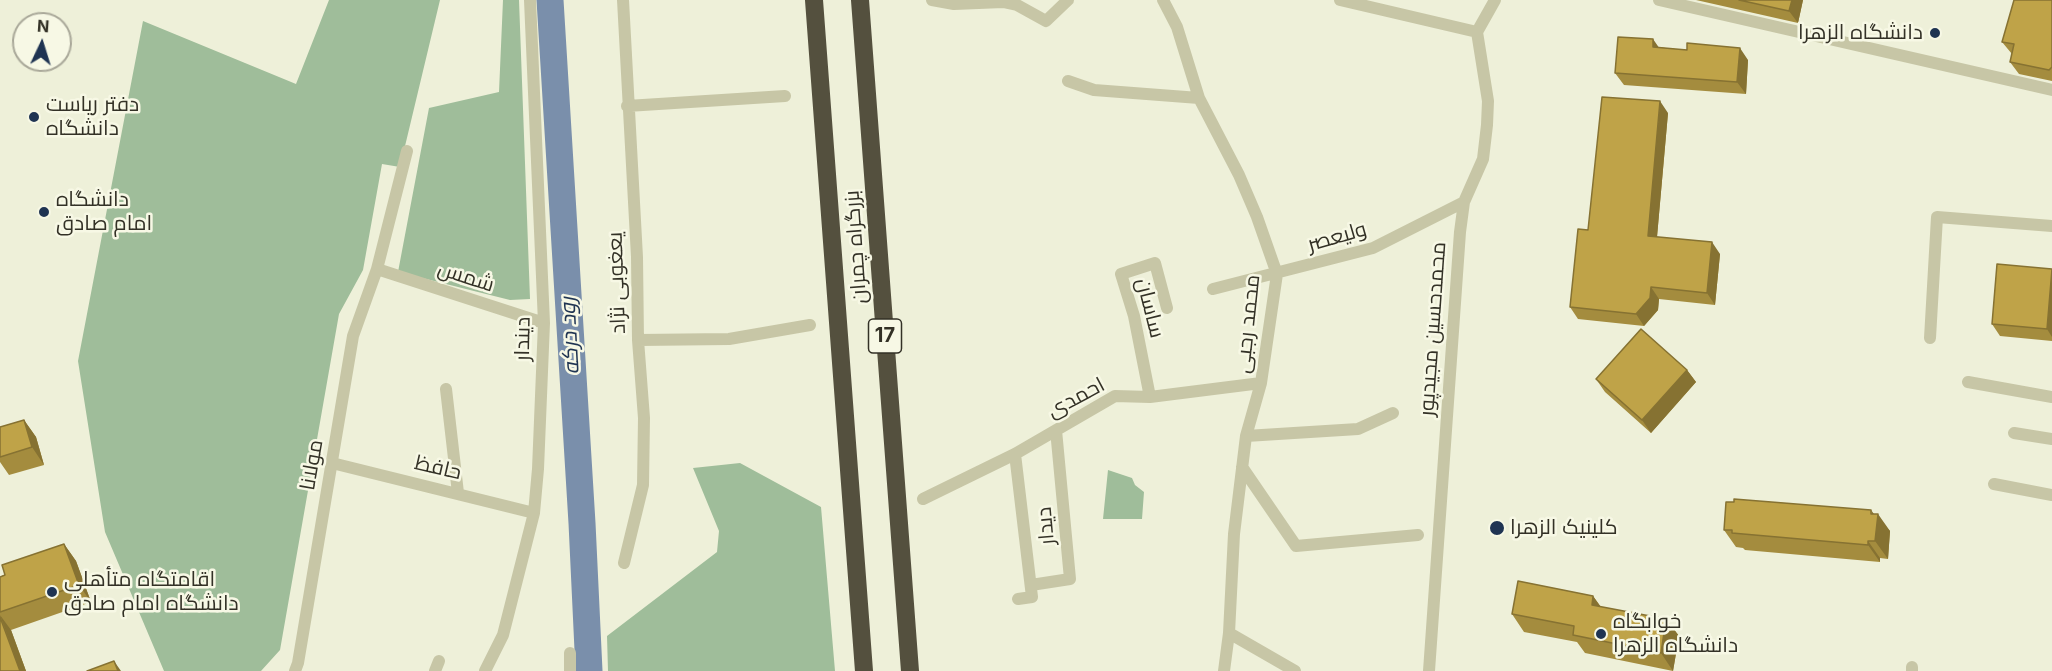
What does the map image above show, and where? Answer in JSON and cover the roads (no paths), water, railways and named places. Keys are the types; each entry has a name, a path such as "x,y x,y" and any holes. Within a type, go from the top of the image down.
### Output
{"highway":[{"name":"بزرگراه چمران","path":"814,0 864,671"},
{"name":"بزرگراه چمران","path":"860,0 910,671"}],"street":[{"name":"دیندار","path":"485,671 502,635 534,513 538,469 544,323 530,0"},
{"name":"یعغوبی نژاد","path":"623,0 637,257 638,340 645,418 643,485 624,562"},
{"path":"932,0 954,4 1003,2 1017,5 1046,21 1068,0"},
{"name":"محمد رجبی","path":"1163,0 1177,27 1199,98 1252,206 1276,274 1262,383 1246,436 1234,534 1229,633 1224,671"},
{"path":"1340,0 1477,32 1495,0"},
{"path":"1659,0 2052,90"},
{"name":"محمدحسین مجیدپور","path":"1429,671 1459,243 1464,202 1483,159 1487,125 1488,101 1477,32"},
{"path":"1068,81 1094,90 1199,98"},
{"path":"627,106 785,96"},
{"name":"مولانا","path":"295,671 353,336 377,269 407,152"},
{"name":"ولیعصر","path":"1213,289 1373,248 1464,202"},
{"path":"1930,338 1937,217 2052,226"},
{"name":"ساسان","path":"1150,397 1134,316 1121,274 1155,263 1167,308"},
{"name":"شمس","path":"377,269 544,323"},
{"path":"638,340 729,339 810,325"},
{"path":"1968,382 2052,397"},
{"name":"احمدی","path":"923,499 1015,454 1114,396 1150,397 1262,383"},
{"path":"447,389 458,493"},
{"path":"1246,436 1358,429 1393,413"},
{"name":"دیدار","path":"1031,585 1070,579 1056,430"},
{"path":"2014,433 2052,440"},
{"path":"1015,454 1032,597 1018,599"},
{"name":"حافظ","path":"332,464 534,513"},
{"path":"1242,467 1296,546 1418,535"},
{"path":"1994,484 2052,495"},
{"path":"1229,633 1295,671"},
{"path":"570,653 570,671"}],"waterway":[{"name":"رود درکه","path":"550,0 589,671"}],"place":[{"name":"دانشگاه الزهرا","path":"1935,33"},
{"name":"دفتر ریاست دانشگاه","path":"34,117"},
{"name":"دانشگاه امام صادق","path":"44,212"},
{"name":"کلینیک الزهرا","path":"1497,528"},
{"name":"اقامتگاه متأهلی دانشگاه امام صادق","path":"52,592"},
{"name":"خوابگاه دانشگاه الزهرا","path":"1601,634"}]}
